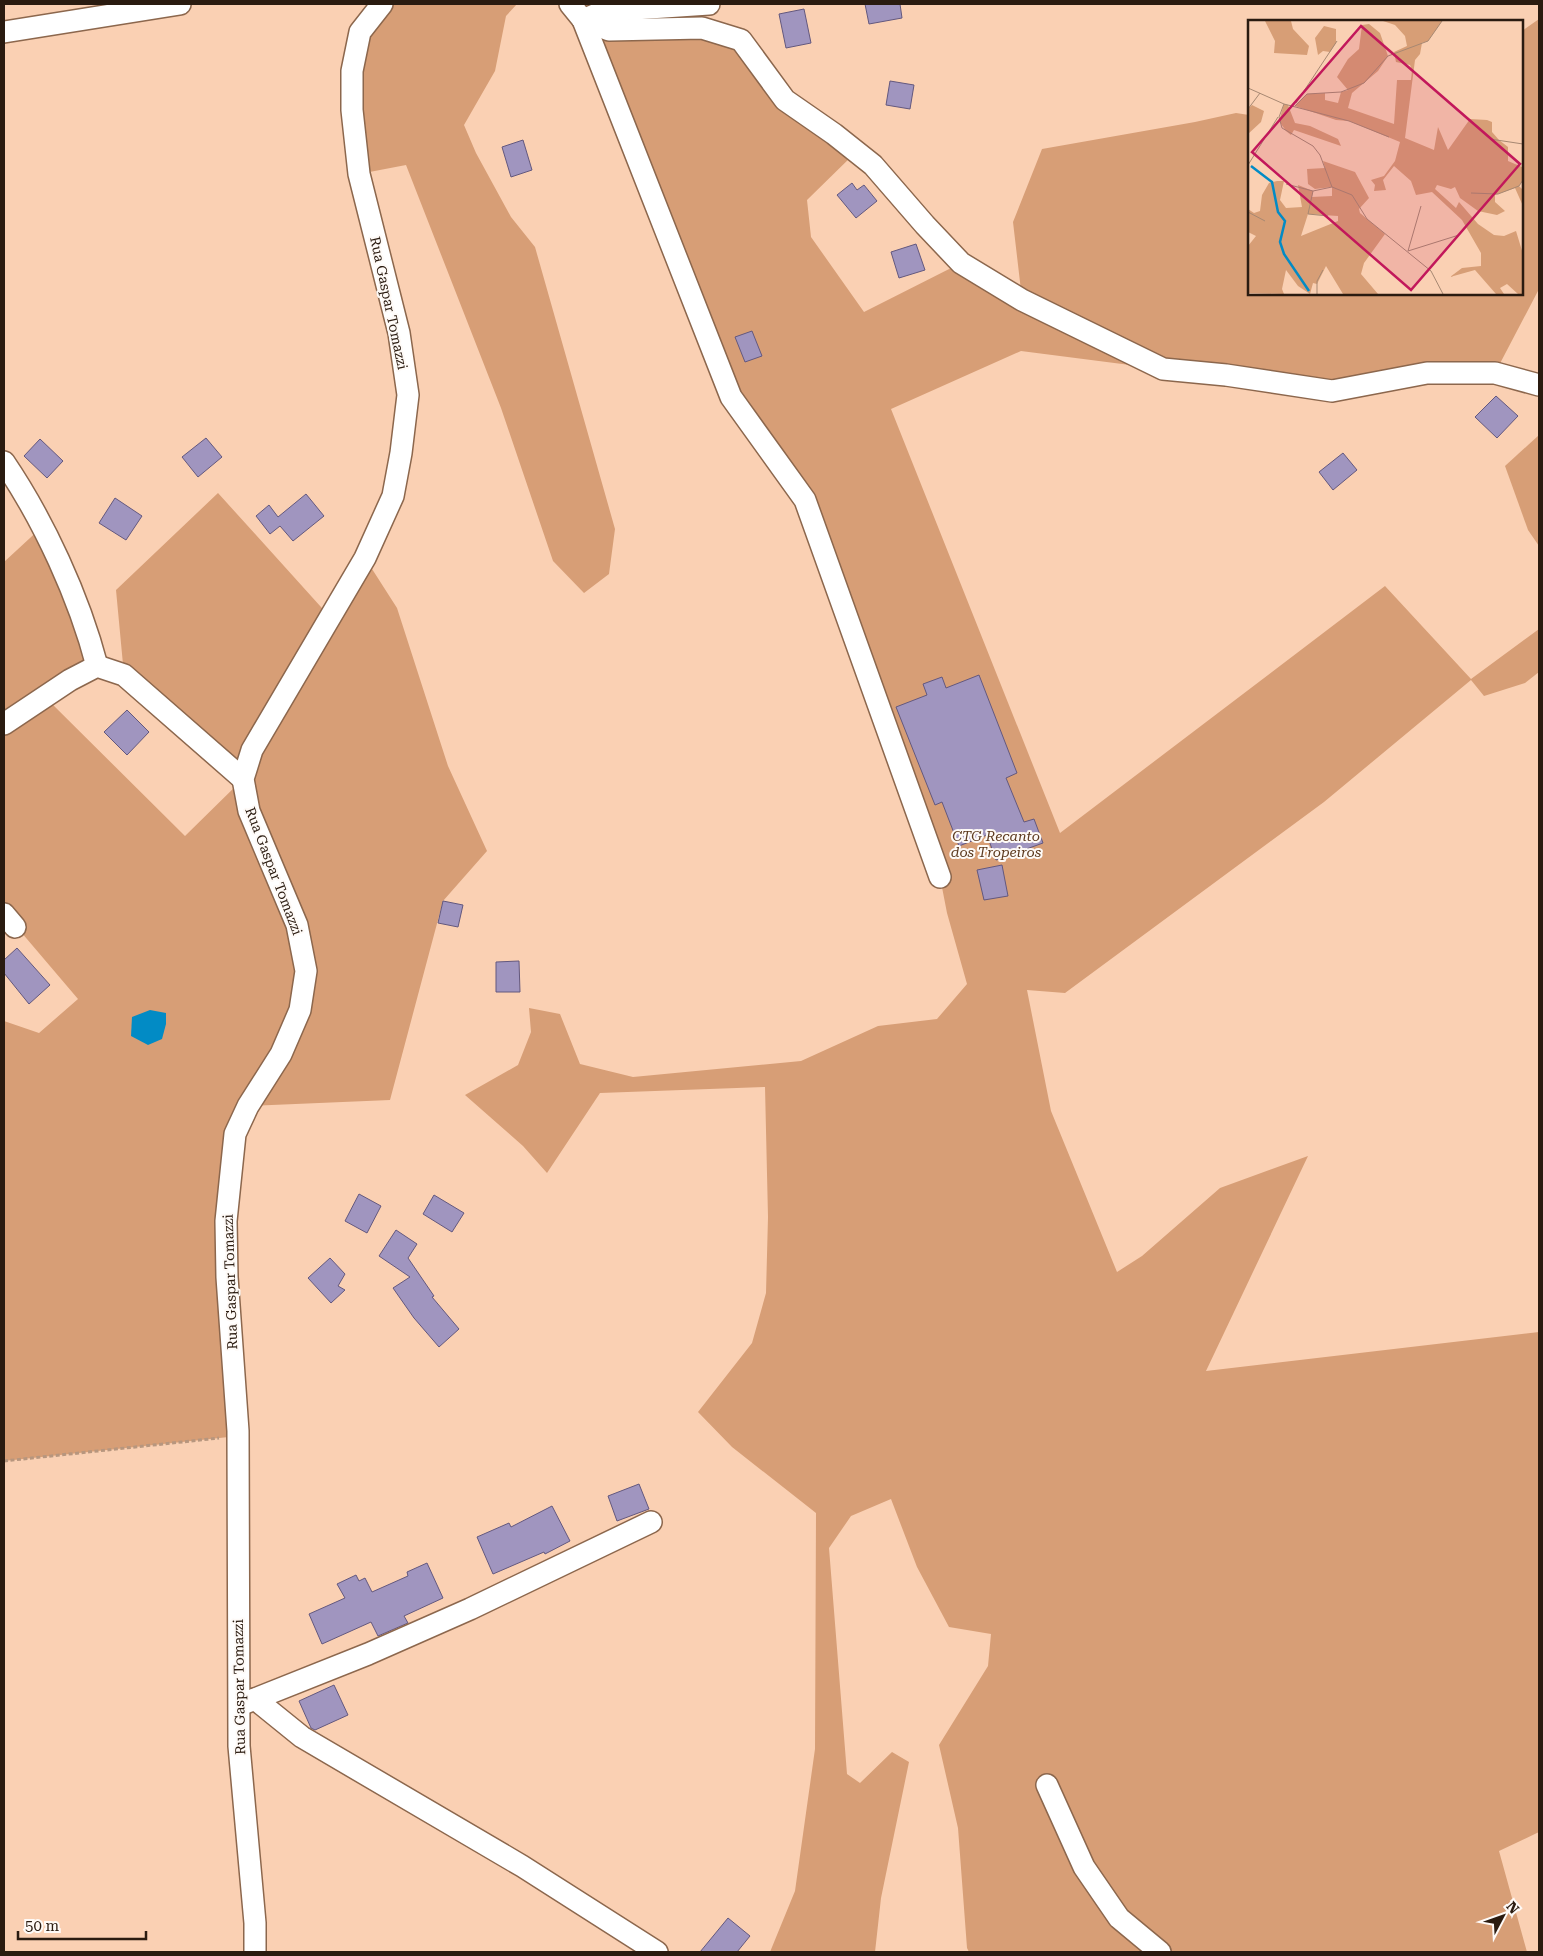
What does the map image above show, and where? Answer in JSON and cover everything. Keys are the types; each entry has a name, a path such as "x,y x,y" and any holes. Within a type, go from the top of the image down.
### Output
{"street":[{"path":"4,32 180,4"},
{"name":"Rua Gaspar Tomazzi","path":"254,1952 255,1923 239,1746 247,1703 238,1436 227,1277 226,1221 231,1158 235,1134 248,1106 281,1054 300,1010 306,971 297,925 249,811 243,779 252,750 365,558 393,496 401,454 408,395 399,333 359,174 352,110 352,71 360,32 382,4"},
{"path":"570,4 583,20 731,397 805,500 940,877"},
{"path":"583,20 604,12 709,4"},
{"path":"583,20 609,30 702,28 741,40 785,100 834,134 873,165 961,263 1022,300 1163,369 1226,375 1332,390 1426,373 1495,372 1539,385"},
{"path":"4,462 43,526 87,629 97,666"},
{"path":"4,724 70,680 97,666 124,676 243,779"},
{"path":"247,1703 368,1654 470,1609 651,1522"},
{"path":"247,1703 522,1866 657,1952"},
{"path":"1046,1785 1084,1868 1120,1918 1160,1952"}],"path":[{"path":"4,1461 238,1436"}],"green space":[{"path":"382,4 517,4 506,16 495,71 464,125 476,153 511,217 535,247 615,529 609,574 584,593 553,561 501,408 406,165 359,174 352,71"},
{"path":"1539,19 1539,289 1495,373 1332,391 1021,351 891,409 1060,833 1385,586 1471,679 1539,629 1539,672 1525,683 1484,696 1471,680 1324,802 1065,993 1027,990 1051,1111 1117,1272 1142,1256 1220,1188 1308,1156 1206,1371 1539,1332 1539,1832 1499,1851 1527,1952 969,1952 967,1948 958,1828 939,1745 988,1666 991,1634 949,1627 917,1567 891,1499 851,1516 829,1548 847,1774 860,1783 892,1752 909,1762 881,1898 875,1952 770,1952 795,1891 815,1749 816,1513 732,1447 698,1412 752,1343 766,1293 768,1217 765,1087 600,1093 547,1173 523,1146 465,1095 518,1065 531,1032 529,1008 560,1014 580,1064 633,1077 801,1061 878,1026 937,1019 967,984 947,913 940,877 805,500 731,397 583,20 741,40 785,100 856,152 807,200 811,237 864,312 961,263 1022,299 1013,222 1042,149 1236,113 1248,115 1248,295 1523,295 1523,30"},
{"path":"1539,435 1539,546 1528,530 1505,466"},
{"path":"218,493 330,617 365,558 397,608 448,766 487,851 443,901 390,1100 249,1106 235,1134 238,1436 4,1461 4,1021 39,1033 78,999 4,912 4,562 43,526 97,666 45,697 185,836 243,779 124,675 116,590"}],"water":[{"path":"150,1010 166,1013 166,1024 162,1039 148,1045 131,1036 132,1017"}],"building":[{"path":"865,4 900,4 902,18 869,24"},
{"path":"804,9 811,43 786,48 779,14"},
{"path":"890,81 914,85 910,109 886,105"},
{"path":"523,140 532,170 511,177 502,147"},
{"path":"852,183 857,190 864,185 877,201 856,218 837,195"},
{"path":"916,244 925,270 899,278 891,252"},
{"path":"752,331 762,356 745,362 735,337"},
{"path":"1496,396 1518,416 1497,438 1475,417"},
{"path":"206,438 222,457 198,477 182,457"},
{"path":"40,439 63,461 47,478 24,456"},
{"path":"1343,453 1357,470 1333,490 1319,472"},
{"path":"306,494 324,516 293,541 280,526 270,534 256,516 269,505 278,517"},
{"path":"115,498 142,516 126,540 99,523"},
{"name":"CTG Recanto dos Tropeiros","path":"979,675 1017,773 1006,778 1024,822 1034,819 1043,843 996,860 987,835 959,846 942,802 935,805 896,707 927,695 923,684 942,677 946,688"},
{"path":"127,710 149,732 127,755 104,732"},
{"path":"1002,865 1008,896 984,900 977,870"},
{"path":"443,901 463,905 458,927 438,923"},
{"path":"17,948 50,985 29,1004 4,973 4,960"},
{"path":"519,961 520,992 496,992 496,962"},
{"path":"359,1194 381,1206 367,1233 345,1221"},
{"path":"434,1195 464,1213 452,1232 423,1214"},
{"path":"396,1230 417,1244 408,1258 434,1296 432,1297 459,1329 439,1347 414,1318 393,1288 410,1277 379,1256"},
{"path":"330,1258 345,1274 338,1286 345,1290 331,1303 308,1278"},
{"path":"639,1484 649,1509 617,1521 608,1496"},
{"path":"552,1506 570,1541 545,1554 544,1552 493,1574 477,1537 509,1523 511,1527"},
{"path":"427,1563 443,1598 404,1616 408,1623 378,1636 371,1622 322,1644 309,1614 345,1598 337,1584 356,1575 359,1581 365,1578 372,1592 408,1576 407,1572"},
{"path":"334,1685 348,1715 315,1730 311,1728 299,1701"},
{"path":"728,1918 750,1936 737,1952 700,1952"}]}
